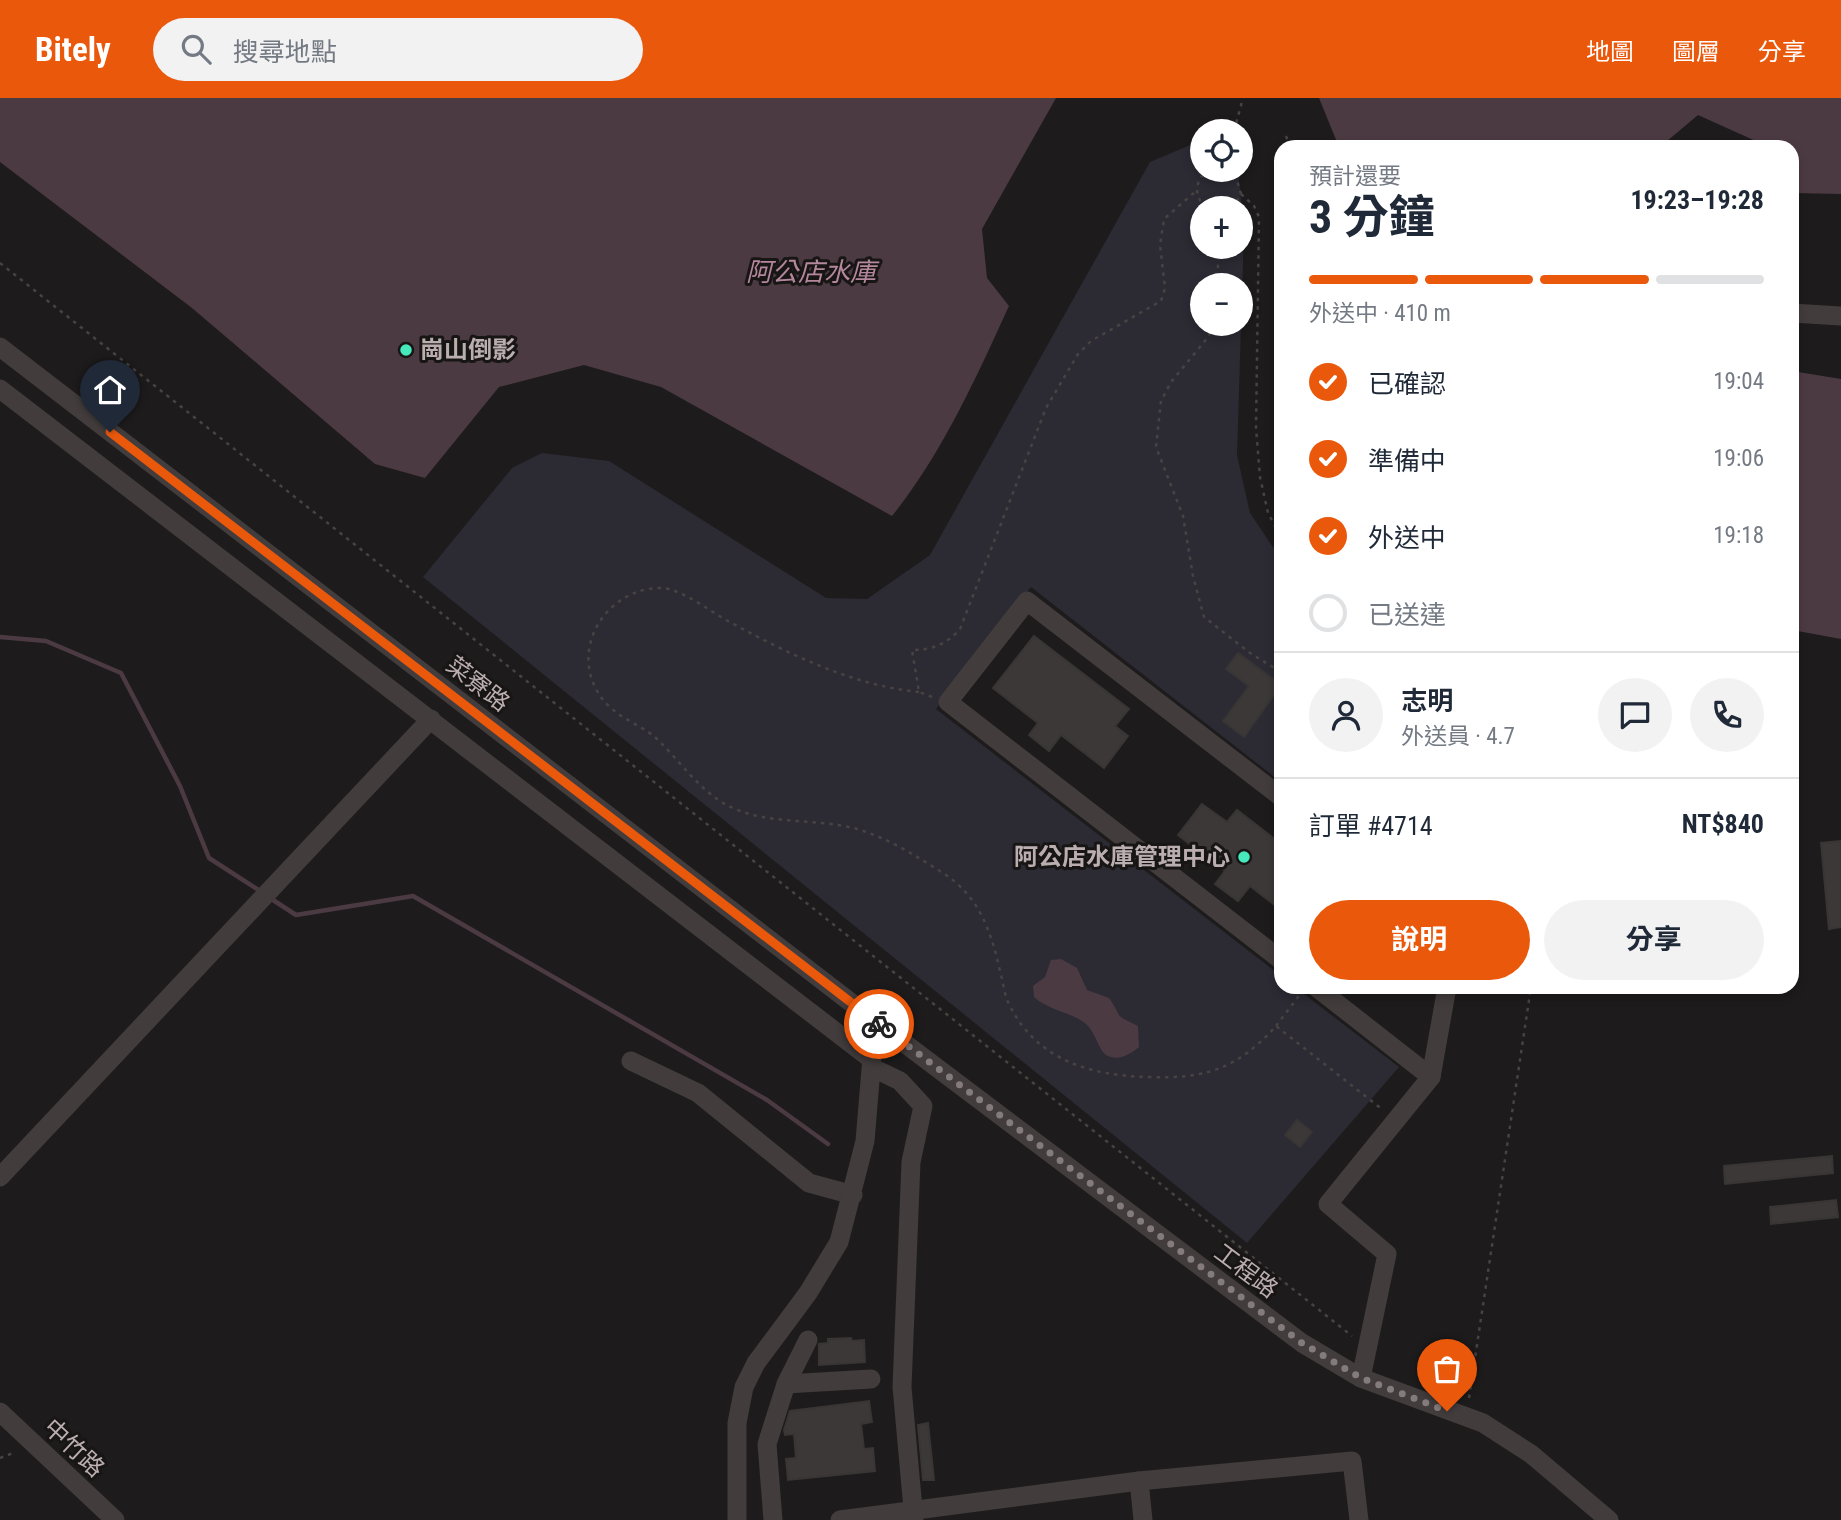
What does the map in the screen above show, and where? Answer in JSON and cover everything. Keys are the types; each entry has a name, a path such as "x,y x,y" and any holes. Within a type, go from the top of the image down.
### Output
{"street":[{"path":"1799,313 1841,316"},
{"name":"菜寮路","path":"0,347 876,1021"},
{"path":"0,389 431,719 872,1071 900,1081 923,1105 911,1161 902,1387 914,1515"},
{"path":"1274,792 1027,601 948,702 1274,955"},
{"path":"0,1177 431,719"},
{"path":"1325,994 1431,1077"},
{"path":"1361,1378 1387,1254 1328,1204 1431,1077 1446,994"},
{"path":"737,1520 737,1423 744,1387 755,1363 808,1293 839,1242 865,1141 876,1021"},
{"name":"工程路","path":"876,1021 1302,1343 1361,1378 1465,1419 1483,1423 1531,1454 1609,1520"},
{"path":"631,1061 698,1093 809,1183 853,1195"},
{"path":"773,1520 767,1444 786,1384 808,1339"},
{"path":"786,1384 871,1380"},
{"name":"中竹路","path":"0,1412 115,1520"},
{"path":"839,1520 914,1515 1139,1481 1352,1461 1359,1520"},
{"path":"1139,1481 1143,1520"}],"path":[{"path":"1237,119 1243,98"},
{"path":"1286,136 1287,140"},
{"path":"919,692 912,650 932,648 950,640 960,629 1046,408 1078,354 1091,341 1161,301 1165,288 1160,245 1164,219 1196,191 1198,182"},
{"path":"1237,182 1241,194 1254,206 1259,217 1256,428 1260,477 1268,513 1274,524"},
{"path":"1196,191 1199,196"},
{"path":"0,263 1368,1349"},
{"path":"1209,336 1171,382 1161,401 1156,447 1183,516 1193,576 1205,617 1230,638 1274,667"},
{"path":"948,702 919,692 884,689 834,672 729,621 673,589 639,591 608,610 596,626 587,662 590,680 611,708 649,732 720,801 736,810 762,816 855,828 885,838 948,876 972,897 989,928 1007,1001 1024,1028 1044,1047 1070,1063 1090,1072 1129,1077 1199,1074 1236,1063 1276,1026 1300,994"},
{"path":"1465,1419 1530,994"},
{"path":"1276,1026 1395,1120"}],"shaded area":[{"path":"1190,145 1190,182 1239,182 1241,196 1190,196 1190,259 1243,259 1243,273 1190,273 1190,336 1241,336 1237,455 1250,513 1274,549 1274,777 1031,587 936,709 1274,971 1274,994 1304,994 1399,1067 1247,1243 423,577 512,468 542,453 609,461 826,598 867,599 930,555 1150,162"}],"water":[{"name":"阿公店水庫","path":"0,98 1056,98 982,229 987,278 1009,306 971,388 942,441 892,516 661,387 584,365 499,387 425,478 375,464 192,308 0,162"},
{"path":"1319,98 1841,98 1841,194 1799,193 1799,140 1753,140 1698,115 1668,140 1336,140"},
{"path":"1799,372 1841,379 1841,639 1799,631"},
{"path":"1061,959 1077,968 1087,990 1109,998 1120,1016 1138,1026 1139,1047 1121,1057 1108,1056 1087,1025 1034,997 1033,986 1045,977 1051,960"}],"building":[{"path":"1034,636 1129,709 1115,726 1128,736 1104,768 1061,735 1049,751 1029,735 1038,723 993,688"},
{"path":"1238,653 1274,680 1274,695 1244,737 1223,721 1249,686 1226,669"},
{"name":"阿公店水庫管理中心","path":"1202,804 1227,822 1237,810 1274,839 1274,905 1250,886 1238,901 1215,884 1225,871 1178,835"},
{"path":"1841,841 1841,927 1829,929 1821,843"},
{"path":"1297,1120 1312,1132 1300,1147 1285,1135"},
{"path":"1832,1156 1833,1173 1725,1184 1724,1166"},
{"path":"1836,1200 1838,1217 1771,1224 1770,1207"},
{"path":"851,1338 852,1341 864,1340 865,1362 819,1365 819,1344 828,1343 828,1339"},
{"path":"869,1401 872,1422 861,1424 864,1449 873,1448 875,1471 788,1480 786,1459 796,1458 794,1434 785,1435 784,1430 790,1411"},
{"path":"928,1423 934,1480 923,1480 918,1425"}],"waterway":[{"path":"0,637 46,641 121,673 180,786 209,858 260,891"},
{"path":"270,898 296,915 413,896 767,1100 828,1144"}],"way so far":[{"path":"879,1024 1302,1343 1361,1378 1447,1411"}],"place":[{"name":"崗山倒影","path":"406,350"},
{"name":"阿公店水庫管理中心","path":"1244,857"}],"route":[{"path":"110,432 879,1024"}]}
